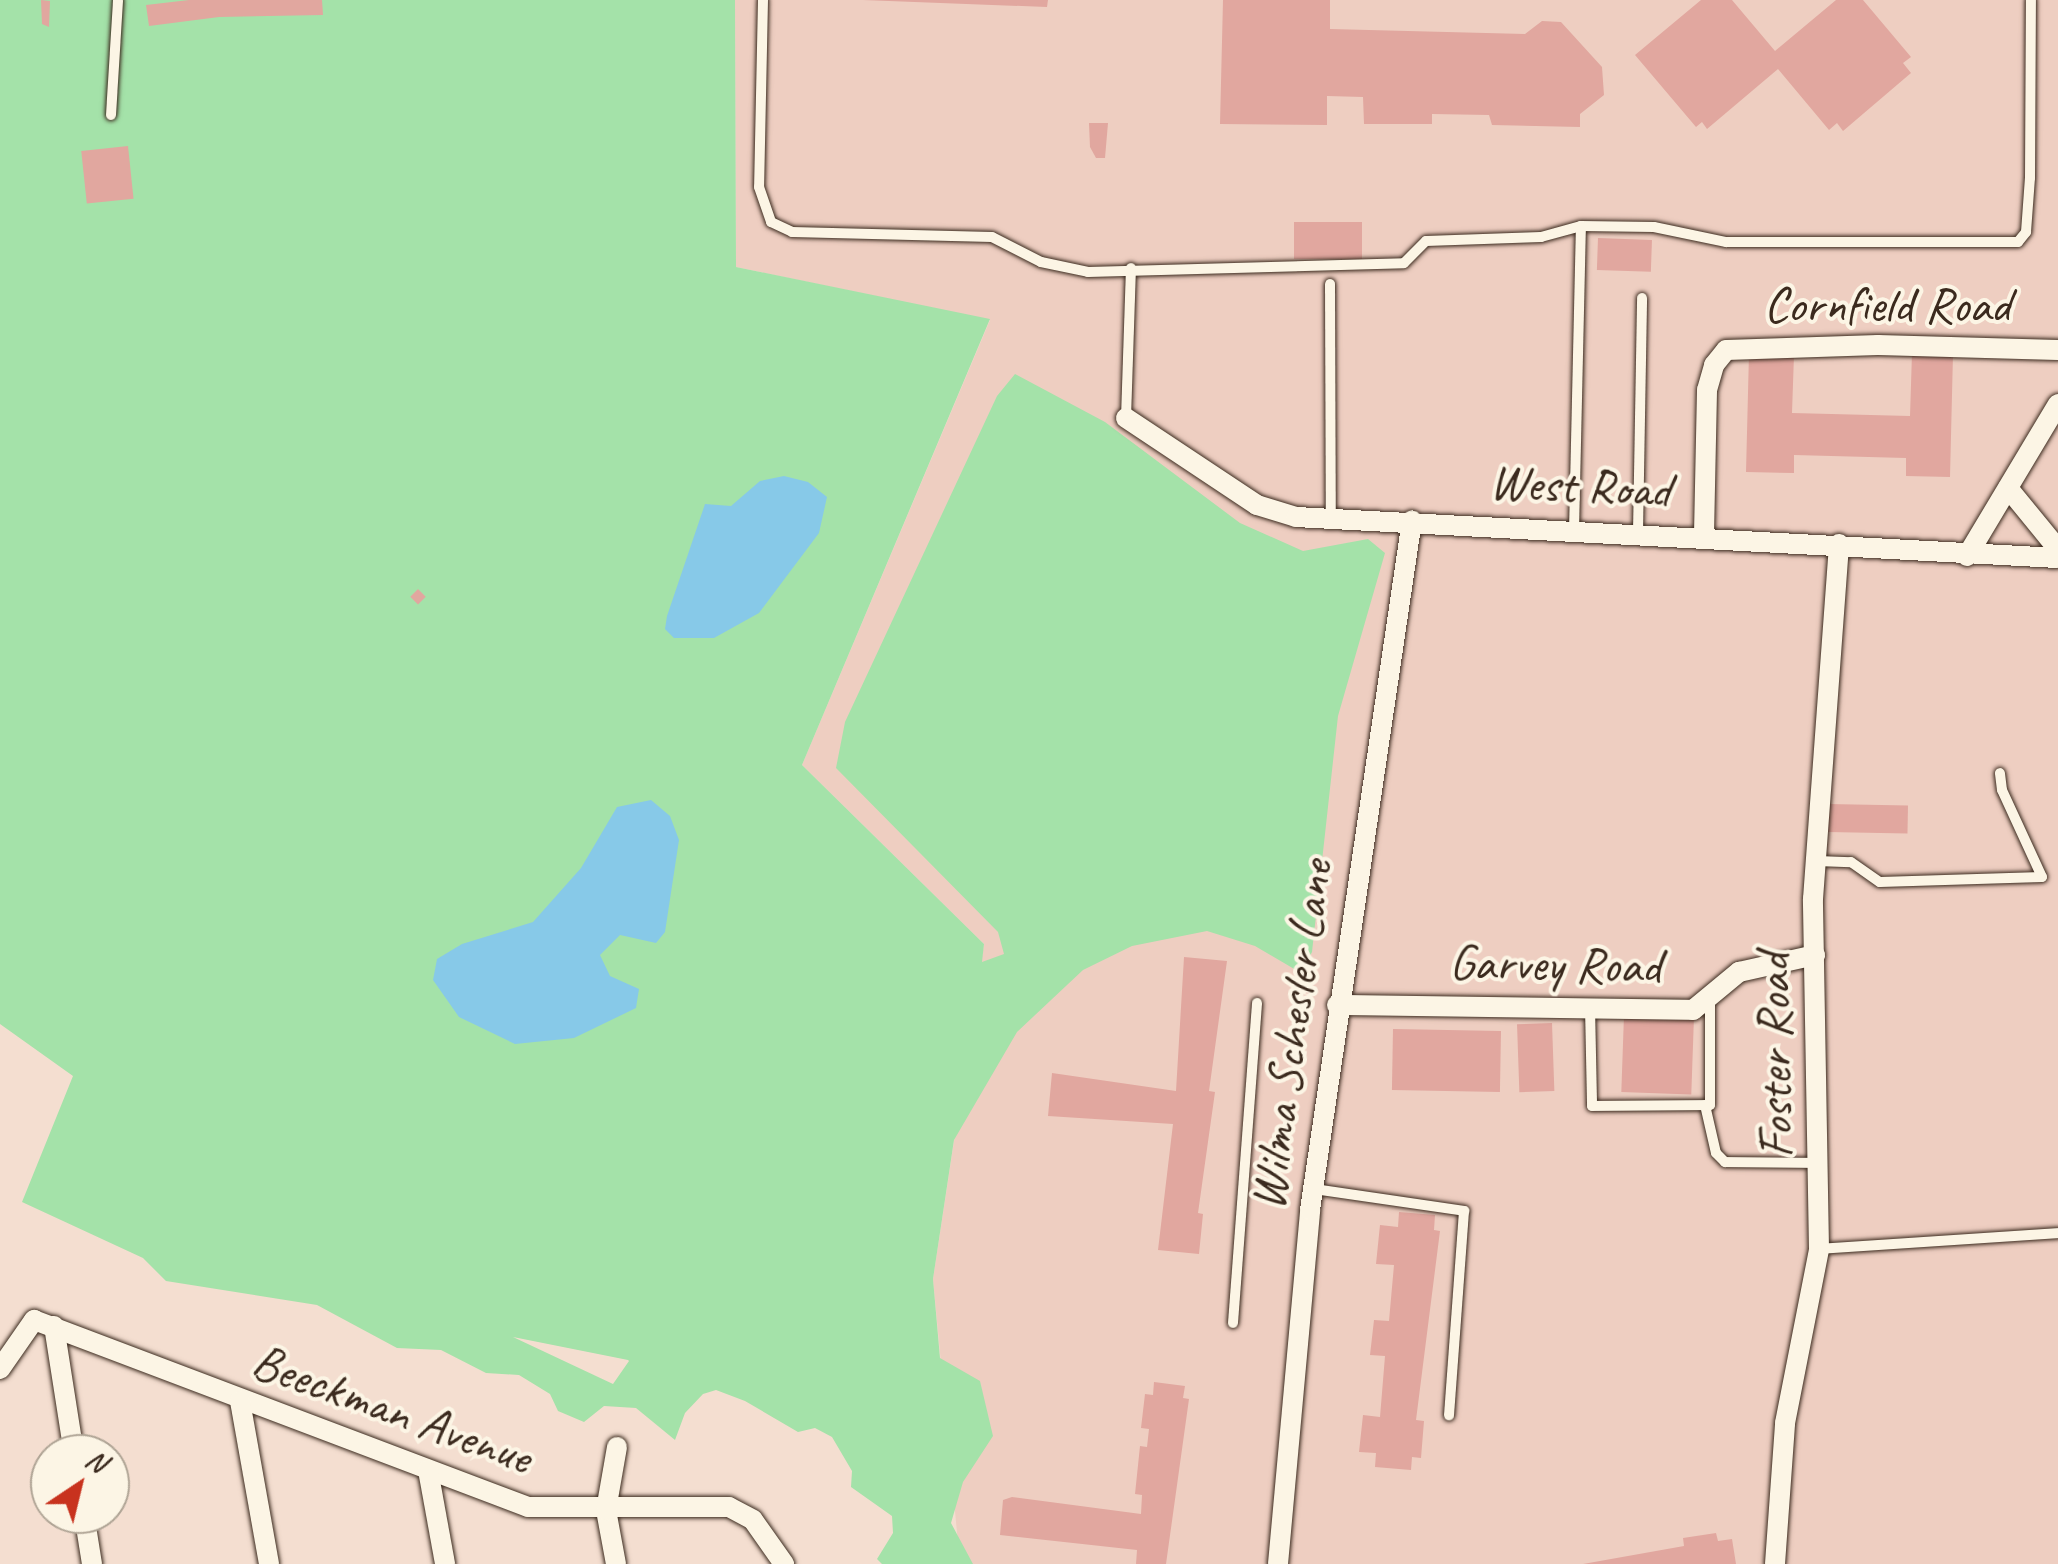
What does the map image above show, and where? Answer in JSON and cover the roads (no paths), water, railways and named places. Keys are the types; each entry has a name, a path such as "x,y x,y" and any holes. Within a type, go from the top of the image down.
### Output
{"street":[{"name":"Cornfield Road","path":"1704,534 1707,390 1714,366 1726,350 1878,345 2058,350"},
{"path":"1967,556 2058,404"},
{"name":"West Road","path":"1126,418 1257,505 1296,517 1412,520 1574,532 1704,534 1967,556 2058,558"},
{"path":"2008,488 2058,550"},
{"name":"Wilma Schesler Lane","path":"1278,1564 1312,1189 1412,520"},
{"name":"Foster Road","path":"1776,1564 1785,1424 1819,1249 1816,861 1839,544"},
{"name":"Garvey Road","path":"1337,1005 1693,1010 1710,994 1758,964 1815,955"},
{"path":"0,1369 34,1320 54,1326 71,1434"},
{"name":"Beeckman Avenue","path":"54,1326 240,1401 528,1507 729,1508 753,1520 784,1564"},
{"path":"240,1401 268,1564"},
{"path":"616,1564 606,1510 618,1447"},
{"path":"428,1470 445,1564"},
{"path":"87,1534 92,1564"}],"lane":[{"path":"111,115 118,0"},
{"path":"762,0 759,187 771,222 792,232 967,234 1014,244 1062,269 1404,264 1426,241 1541,237 1580,226 1654,227 1726,242 2018,242 2026,232 2030,178 2032,0"},
{"path":"1574,532 1580,226"},
{"path":"1126,418 1131,268"},
{"path":"1330,284 1331,516"},
{"path":"1638,532 1642,298"},
{"path":"1816,861 1851,862 1880,882 2042,877 2002,790 2000,772"},
{"path":"1590,1006 1592,1106 1705,1106 1710,1105 1710,994"},
{"path":"1233,1323 1258,1003"},
{"path":"1705,1106 1716,1154 1725,1162 1819,1163"},
{"path":"1312,1189 1464,1211 1448,1415"},
{"path":"1819,1249 2058,1233"}],"water":[{"path":"784,476 808,482 827,497 819,533 759,613 714,638 674,638 665,629 667,616 705,504 731,506 760,481"},
{"path":"651,800 670,816 679,840 665,932 656,943 620,935 600,955 610,976 639,989 636,1008 574,1038 515,1044 459,1017 433,980 437,959 462,944 533,922 581,868 617,807"}]}
